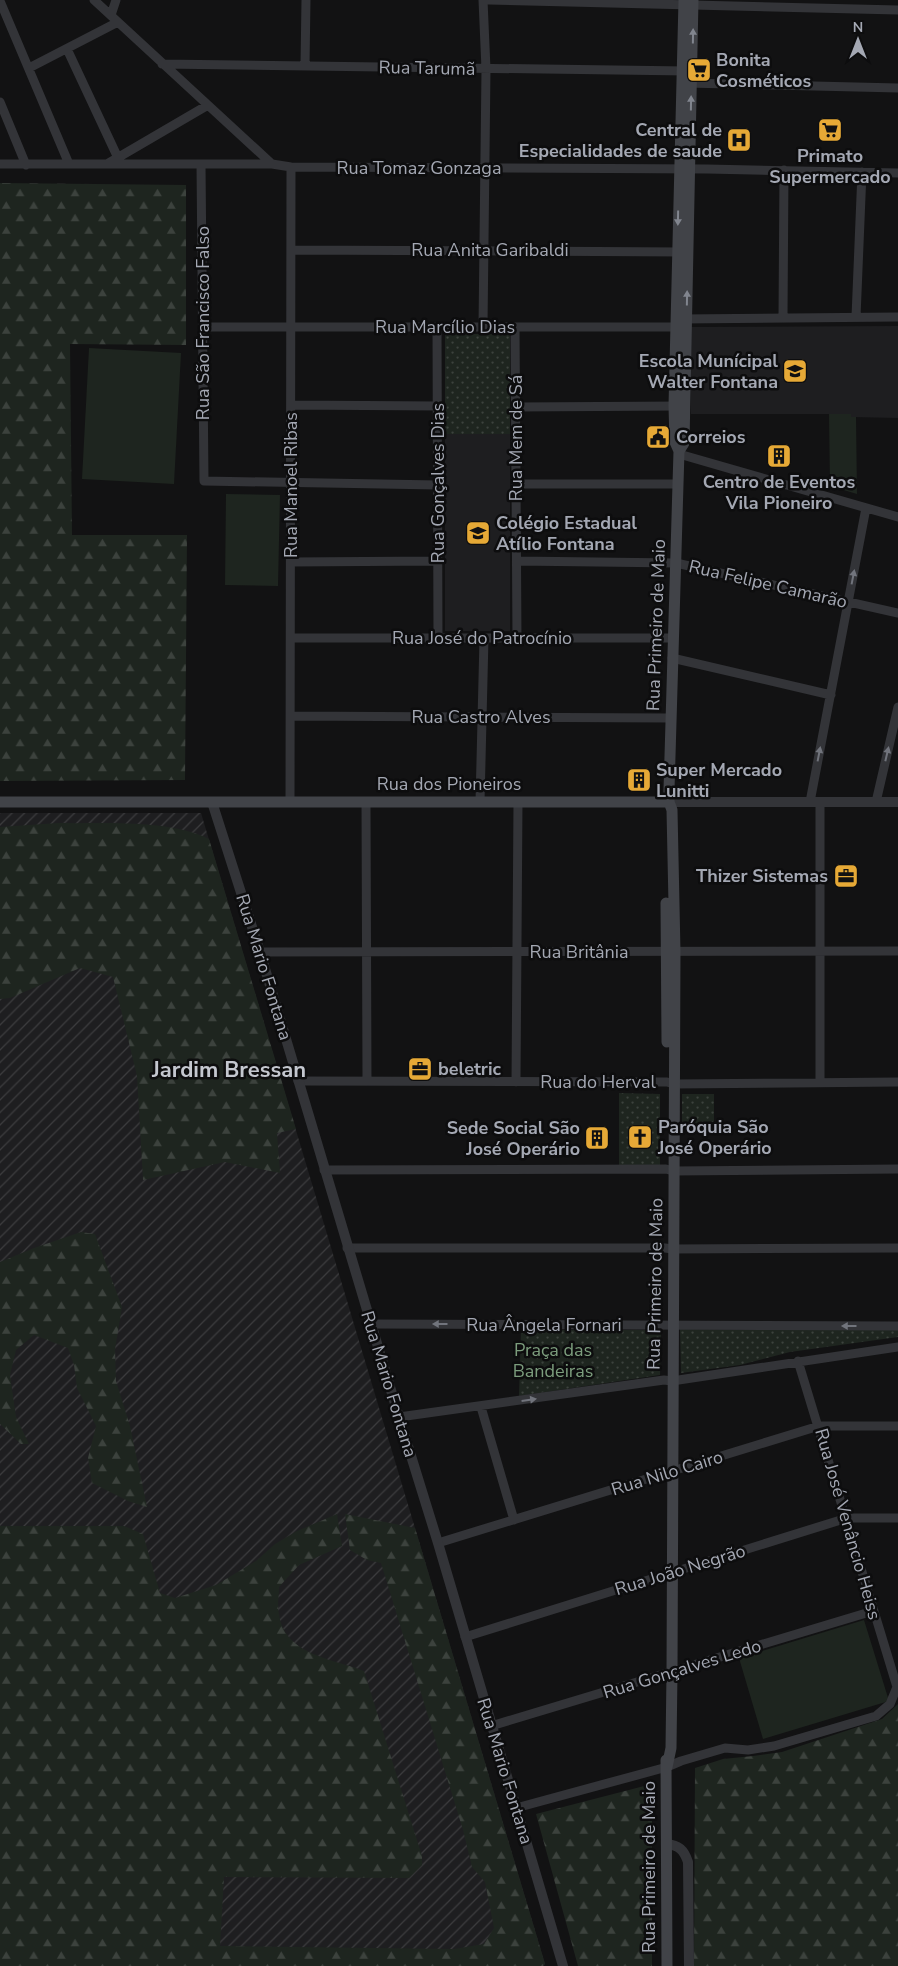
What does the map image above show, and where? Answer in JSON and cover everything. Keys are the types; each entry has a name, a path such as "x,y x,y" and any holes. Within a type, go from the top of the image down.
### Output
{"main road":[{"name":"Rua Primeiro de Maio","path":"666,1966 667,1767 670,1748 668,1673 668,1326 672,810 669,802 672,638 679,452 684,443 679,406 688,3"},
{"name":"Rua dos Pioneiros","path":"0,802 669,802"}],"street":[{"path":"94,0 272,164"},
{"path":"111,15 116,0"},
{"path":"305,66 306,0"},
{"path":"482,0 486,69 483,327"},
{"path":"489,0 688,3 898,10"},
{"path":"0,1 69,164"},
{"path":"29,68 118,22"},
{"path":"67,49 118,158"},
{"name":"Rua Tarumã","path":"162,64 486,69 898,88"},
{"path":"0,102 26,165"},
{"path":"104,165 208,105"},
{"name":"Rua Tomaz Gonzaga","path":"0,164 272,164 291,167 784,170 898,173"},
{"name":"Rua São Francisco Falso","path":"202,164 204,481 291,482"},
{"name":"Rua Manoel Ribas","path":"290,802 292,716 291,167"},
{"path":"783,318 784,170"},
{"path":"856,317 862,172"},
{"name":"Rua Anita Garibaldi","path":"292,250 683,252"},
{"name":"Rua Marcílio Dias","path":"203,328 515,327 682,323 783,318 898,317"},
{"name":"Rua Gonçalves Dias","path":"437,327 438,638"},
{"name":"Rua Mem de Sá","path":"515,327 517,638"},
{"path":"291,405 438,406"},
{"path":"516,406 679,406"},
{"path":"679,452 898,517"},
{"path":"291,482 438,485"},
{"path":"516,484 678,484"},
{"path":"820,1082 820,950 815,802 831,695 866,508"},
{"path":"291,562 438,561"},
{"name":"Rua Felipe Camarão","path":"517,561 676,563 898,613"},
{"name":"Rua José do Patrocínio","path":"292,638 672,638"},
{"path":"480,802 484,638"},
{"path":"672,658 831,695"},
{"path":"876,802 898,707"},
{"name":"Rua Castro Alves","path":"292,716 670,718"},
{"name":"Rua Mario Fontana","path":"212,802 260,952 563,1966"},
{"path":"366,802 367,1081"},
{"path":"516,1082 518,802"},
{"name":"Rua dos Pioneiros","path":"669,802 898,802"},
{"name":"Rua Britânia","path":"260,952 898,951"},
{"name":"Rua do Herval","path":"298,1081 898,1082"},
{"path":"324,1170 898,1169"},
{"path":"347,1248 898,1248"},
{"name":"Rua Ângela Fornari","path":"370,1324 898,1326"},
{"path":"398,1418 898,1347"},
{"name":"Rua José Venâncio Heiss","path":"798,1361 897,1687"},
{"path":"481,1407 514,1520"},
{"name":"Rua Nilo Cairo","path":"438,1543 819,1426 898,1426"},
{"name":"Rua João Negrão","path":"464,1637 847,1518 898,1518"},
{"name":"Rua Gonçalves Ledo","path":"492,1726 873,1611"},
{"path":"516,1808 667,1767 725,1748 748,1750 774,1746 876,1716 890,1704 897,1687"},
{"path":"666,1844 675,1844 682,1850 688,1862 689,1966"}],"shaded area":[{"name":"Escola Munícipal Walter Fontana","path":"898,326 898,418 851,417 851,414 691,414 691,327"},
{"name":"Colégio Estadual Atílio Fontana","path":"445,434 510,434 510,631 445,631"},
{"path":"0,813 201,813 545,1964 543,1966 0,1966"}],"green space":[{"path":"0,183 186,185 186,345 70,344 72,535 187,535 185,780 0,781"},
{"path":"445,334 510,334 510,434 445,434"},
{"path":"89,348 181,353 174,484 82,479"},
{"path":"829,414 851,414 851,417 856,417 857,494 830,486"},
{"path":"226,494 280,495 278,586 225,585"},
{"path":"58,823 155,825 175,828 209,839 296,1129 277,1133 280,1173 225,1162 143,1180 137,1076 113,977 80,968 10,998 0,999 0,827"},
{"path":"619,1093 660,1094 660,1165 619,1165"},
{"path":"682,1094 714,1094 714,1129 682,1129"},
{"path":"81,1232 95,1234 122,1307 115,1349 116,1381 130,1426 147,1507 128,1501 92,1483 88,1458 96,1426 77,1388 74,1365 68,1348 34,1335 16,1350 10,1375 16,1417 29,1444 21,1444 0,1424 0,1262"},
{"path":"790,1326 898,1327 898,1337 790,1352 740,1365 681,1373 680,1329 740,1330"},
{"name":"Praça das Bandeiras","path":"521,1330 661,1330 660,1375 519,1396"},
{"path":"337,1514 342,1546 299,1565 279,1587 279,1614 283,1628 290,1639 300,1647 325,1659 364,1671 422,1856 422,1865 409,1878 224,1877 220,1946 454,1949 484,1944 494,1928 485,1882 472,1867 463,1830 381,1563 367,1560 350,1550 345,1514 415,1528 545,1964 543,1966 0,1966 0,1526 124,1526 143,1534 160,1593 175,1598 216,1585 256,1561 275,1544 297,1531"},
{"path":"864,1620 889,1701 763,1739 739,1658"},
{"path":"898,1704 898,1966 694,1966 695,1768 723,1759 782,1752 882,1719"},
{"path":"652,1784 652,1966 578,1966 536,1814"}],"place":[{"name":"Bonita Cosméticos","path":"699,70"},
{"name":"Primato Supermercado","path":"830,130"},
{"name":"Central de Especialidades de saude","path":"739,140"},
{"name":"Escola Munícipal Walter Fontana","path":"795,371"},
{"name":"Correios","path":"658,437"},
{"name":"Centro de Eventos Vila Pioneiro","path":"779,456"},
{"name":"Colégio Estadual Atílio Fontana","path":"478,533"},
{"name":"Super Mercado Lunitti","path":"639,780"},
{"name":"Thizer Sistemas","path":"846,876"},
{"name":"beletric","path":"420,1069"},
{"name":"Paróquia São José Operário","path":"640,1137"},
{"name":"Sede Social São José Operário","path":"597,1138"}],"district":[{"name":"Jardim Bressan","path":"229,1069"}]}
